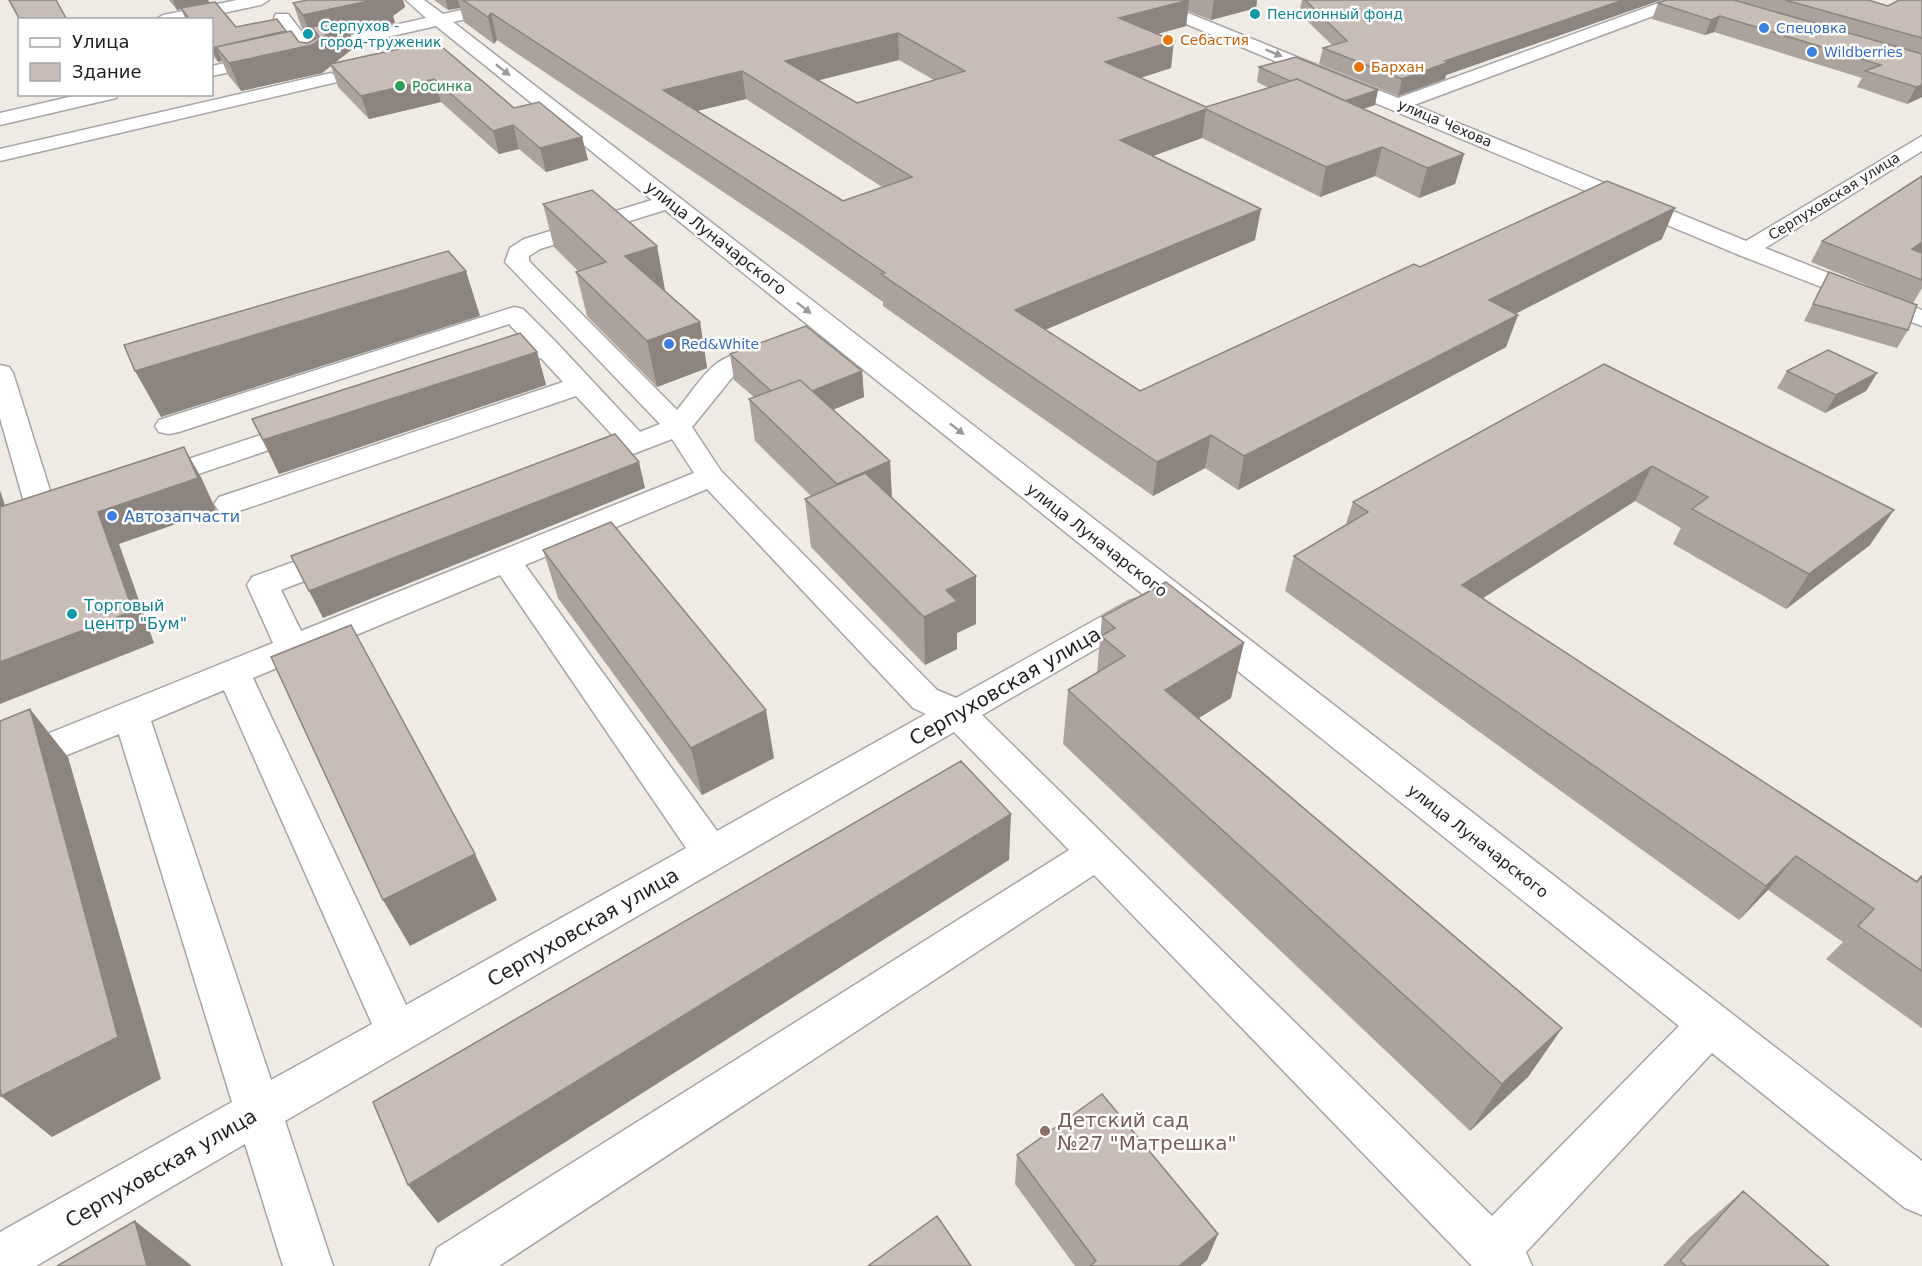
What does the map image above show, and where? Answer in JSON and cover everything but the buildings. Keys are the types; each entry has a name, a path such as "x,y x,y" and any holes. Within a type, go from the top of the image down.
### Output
{"street":[{"path":"173,18 261,0"},
{"name":"улица Луначарского","path":"414,0 440,20 454,44 670,201 1165,595 1922,1191"},
{"path":"213,72 529,0"},
{"name":"улица Чехова","path":"1142,0 1399,104 1747,250 1922,319"},
{"path":"1399,104 1682,0"},
{"path":"0,155 331,82 282,18"},
{"path":"0,119 100,96"},
{"name":"Серпуховская улица","path":"1747,250 1922,142"},
{"path":"670,201 532,244 518,253 517,262 678,427 711,477 925,699 958,713 1500,1259 1710,1024"},
{"path":"1761,213 1791,223"},
{"path":"169,426 514,314 540,287"},
{"path":"514,314 636,444"},
{"path":"559,473 678,427 726,368 832,330"},
{"path":"470,374 547,347"},
{"path":"0,373 43,516"},
{"path":"229,504 581,385"},
{"path":"132,486 325,422"},
{"path":"0,768 711,477"},
{"path":"293,649 263,585 362,548"},
{"path":"506,561 711,853"},
{"name":"Серпуховская улица","path":"0,1259 1165,595"},
{"path":"234,673 398,1034"},
{"path":"131,715 308,1266"},
{"path":"455,1266 1098,852"}],"place":[{"name":"Пенсионный фонд","path":"1255,14"},
{"name":"Спецовка","path":"1764,28"},
{"name":"Серпухов - город-труженик","path":"308,34"},
{"name":"Себастия","path":"1168,40"},
{"name":"Wildberries","path":"1812,52"},
{"name":"Бархан","path":"1359,67"},
{"name":"Росинка","path":"400,86"},
{"name":"Red&White","path":"669,344"},
{"name":"Автозапчасти","path":"112,516"},
{"name":"Торговый центр \"Бум\"","path":"72,614"},
{"name":"Детский сад №27 \"Матрешка\"","path":"1045,1131"}]}
